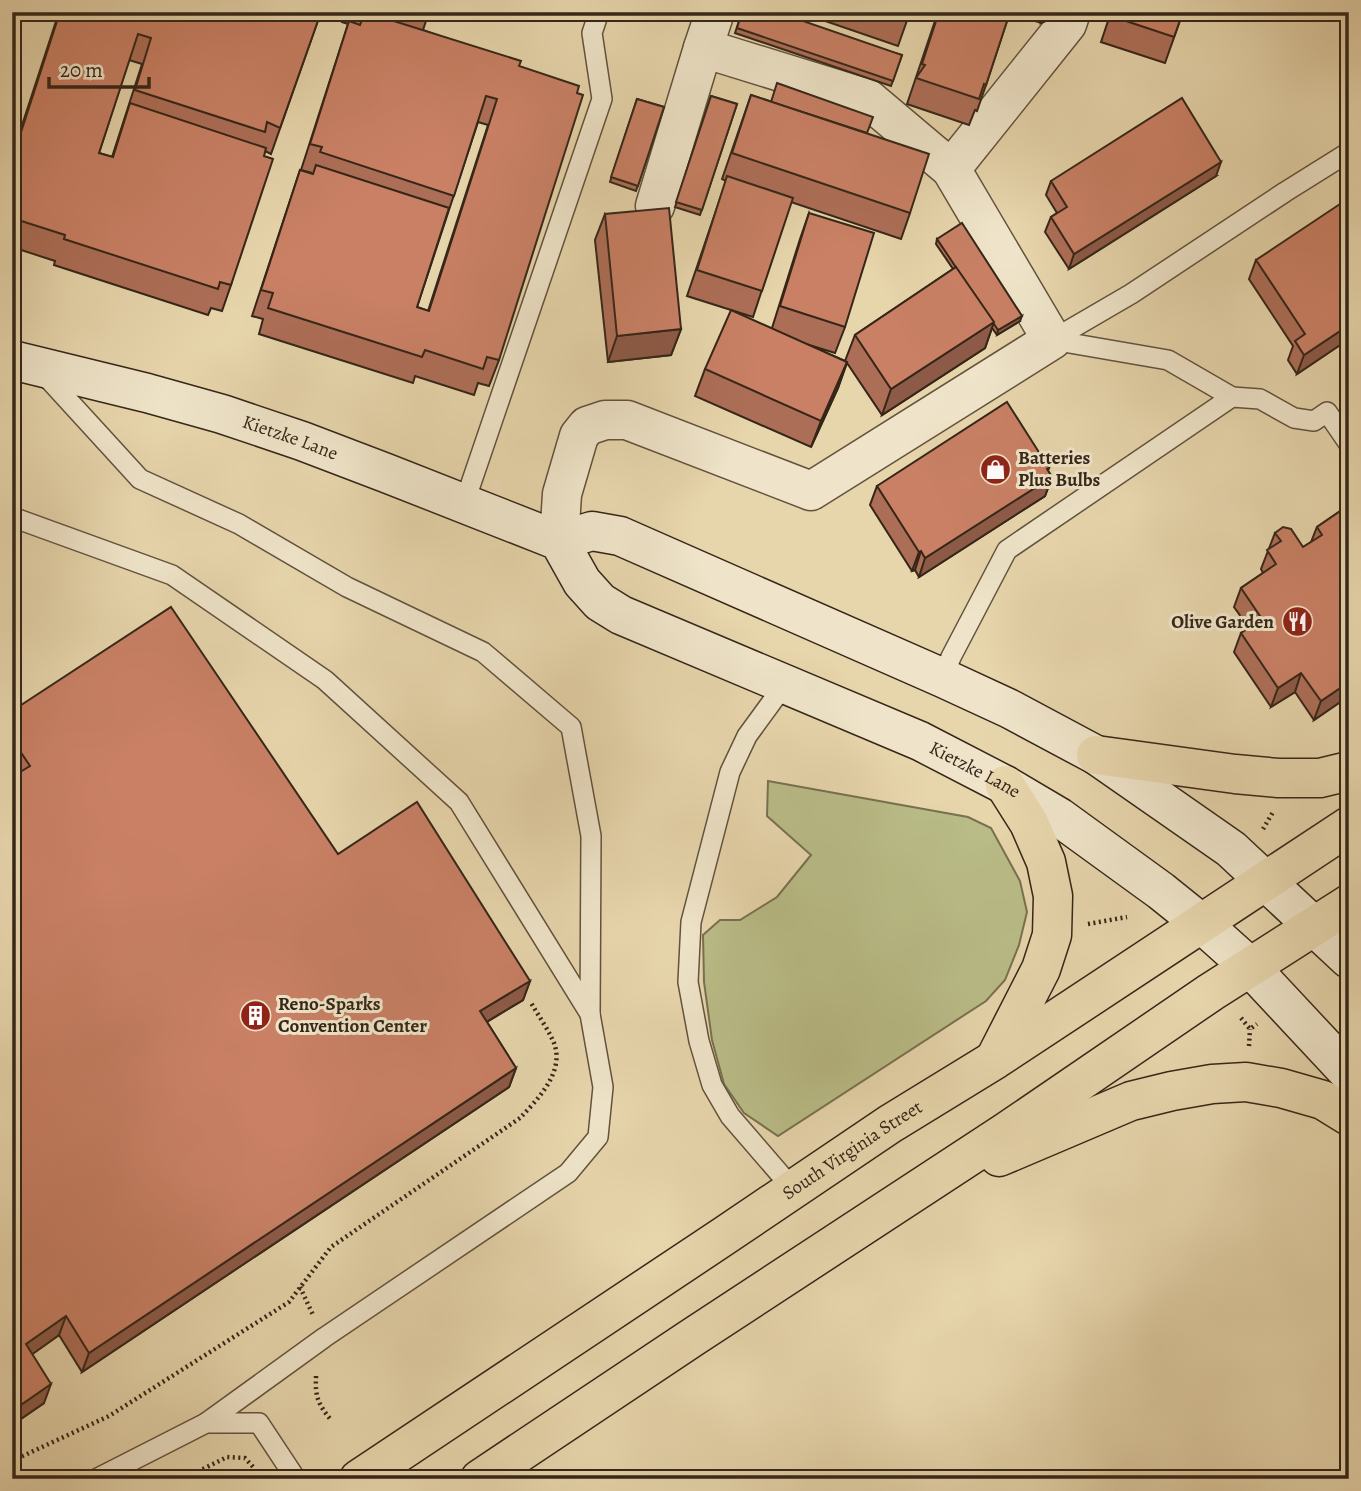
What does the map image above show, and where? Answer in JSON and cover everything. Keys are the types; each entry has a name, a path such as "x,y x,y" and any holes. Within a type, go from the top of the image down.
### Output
{"main road":[{"path":"654,206 715,12"},
{"path":"951,169 1067,24 1071,12"},
{"path":"703,48 868,99 951,169 1052,340 811,491 627,420 606,420 587,426 579,436 562,494 559,541 592,531 620,536 1010,709 1096,755 1231,849 1349,959"},
{"name":"Kietzke Lane","path":"24,363 222,414 314,446 559,541 582,582 600,602 621,615 920,741 1059,817 1202,924 1250,967 1349,1073"},
{"path":"1096,755 1278,778 1320,778 1349,771"},
{"path":"996,1059 1041,969 1052,935 1054,896 1046,862 1029,823 1005,786"},
{"name":"South Virginia Street","path":"359,1479 890,1124 996,1059 1349,826"},
{"path":"492,1474 1182,1012 1349,904"},
{"path":"910,1195 1131,1101 1212,1083 1246,1082 1281,1088 1323,1100 1349,1116"}],"lane":[{"path":"464,504 602,99 592,33 599,12"},
{"path":"1052,340 1131,294 1349,152"},
{"path":"1052,340 1168,360 1232,397 1259,399 1294,418 1314,421 1327,412 1349,444"},
{"path":"24,363 140,479 239,524 347,587 483,652 571,727 591,836 590,1014 603,1087 598,1137 568,1173 325,1337 205,1423 96,1479"},
{"path":"943,678 951,657 1007,550 1232,397"},
{"path":"12,517 172,575 325,680 458,802 590,1014"},
{"path":"785,684 747,736 730,772 691,922 688,982 699,1041 712,1085 730,1116 793,1189"},
{"path":"205,1423 259,1423 296,1479"}],"path":[{"path":"1078,926 1127,916"},
{"path":"12,1461 109,1416 289,1302 331,1247 520,1118 541,1095 556,1065 555,1045 530,1002"},
{"path":"300,1287 314,1317"},
{"path":"320,1370 316,1377 316,1392 320,1406 331,1420"},
{"path":"183,1479 227,1457 245,1458 255,1469"}],"green space":[{"path":"768,781 968,817 991,828 1020,881 1027,912 1019,945 1005,980 986,1001 778,1136 744,1113 724,1084 712,1040 704,982 703,935 720,920 740,920 777,897 811,855 767,816"}],"building":[{"path":"60,12 321,12 280,128 267,122 265,132 135,90 151,38 138,34 99,153 113,157 130,103 266,148 264,156 273,159 231,285 220,282 218,289 64,239 65,235 12,218 12,160"},
{"path":"365,12 521,61 519,66 579,86 577,93 583,95 499,360 487,357 483,369 425,350 422,357 268,308 273,293 261,290 300,170 313,174 316,165 449,208 417,307 429,311 497,99 486,96 454,196 320,152 322,147 310,144 349,21 360,25"},
{"path":"402,12 429,12 427,20"},
{"path":"742,12 777,12 902,55 893,81 737,28"},
{"path":"886,12 910,12 908,19"},
{"path":"939,12 1010,12 979,99 916,78 925,65 922,64"},
{"path":"1026,12 1051,12 1043,18"},
{"path":"1112,12 1183,12 1174,37 1111,16"},
{"path":"777,83 873,117 867,133 771,102"},
{"path":"751,95 929,154 910,213 732,153"},
{"path":"711,96 737,104 702,210 676,202"},
{"path":"1182,98 1221,162 1074,254 1051,217 1067,207 1051,181"},
{"path":"637,99 664,107 638,186 611,177"},
{"path":"727,176 793,198 762,291 697,270"},
{"path":"1349,198 1349,325 1304,355 1295,341 1305,334 1256,260"},
{"path":"669,208 681,329 617,336 605,214"},
{"path":"809,213 874,233 845,327 780,306"},
{"path":"962,223 1022,316 998,330 937,239"},
{"path":"956,267 994,322 891,389 855,335"},
{"path":"731,310 847,362 821,421 705,369"},
{"path":"1007,402 1052,477 925,558 877,486"},
{"name":"Olive Garden","path":"1349,505 1349,682 1321,701 1301,673 1278,688 1241,633 1262,619 1241,588 1276,564 1267,550 1281,541 1275,533 1283,527 1291,529 1303,547 1322,535 1317,527"},
{"name":"Reno-Sparks Convention Center","path":"171,607 338,854 417,802 530,981 480,1011 516,1068 89,1353 66,1316 26,1344 51,1384 12,1411 12,777 30,766 12,739 12,711"}],"place":[{"name":"Batteries Plus Bulbs","path":"995,469"},
{"name":"Olive Garden","path":"1297,622"},
{"name":"Reno-Sparks Convention Center","path":"255,1015"}]}
